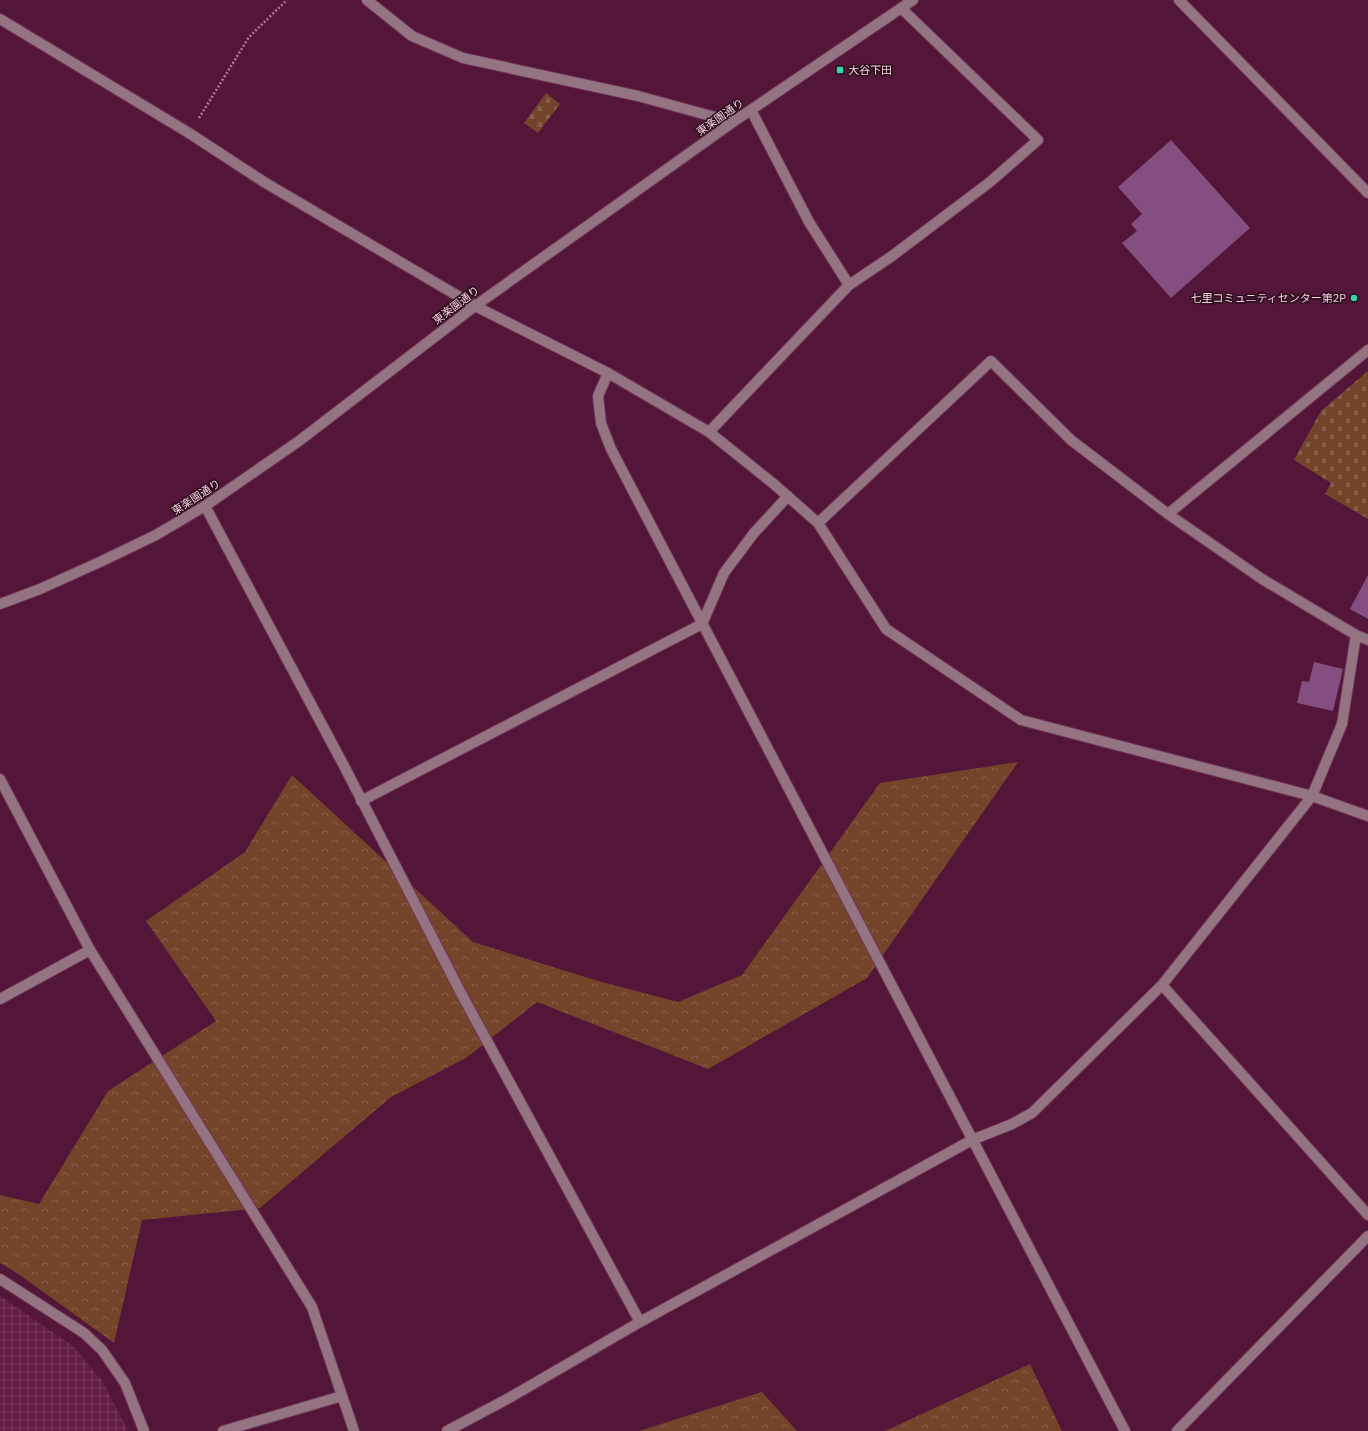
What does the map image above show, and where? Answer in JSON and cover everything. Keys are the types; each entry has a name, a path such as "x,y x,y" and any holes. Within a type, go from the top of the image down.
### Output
{"street":[{"path":"367,0 412,36 463,58 638,96 733,122"},
{"name":"東楽園通り","path":"0,604 40,589 102,561 156,535 205,506 299,441 475,306 750,110 913,0"},
{"path":"1179,0 1368,193"},
{"path":"708,432 849,284 892,256 990,182 1038,140 901,8"},
{"path":"0,19 189,133 264,182 475,306 608,373 708,432 788,496 818,523 886,629 1022,720 1312,796 1368,816"},
{"path":"750,110 809,222 849,284"},
{"path":"1168,514 1368,350"},
{"path":"818,523 991,361 1071,440 1168,514 1262,579 1356,635 1368,640"},
{"path":"608,373 598,396 601,423 611,449 1125,1431"},
{"path":"361,800 702,624 724,572 754,533 788,496"},
{"path":"205,506 361,800 462,995 640,1322"},
{"path":"447,1431 509,1398 640,1322 972,1140 1012,1124 1032,1113 1162,985 1312,796 1342,724 1356,635"},
{"path":"0,780 90,950 312,1307 354,1431"},
{"path":"0,999 90,950"},
{"path":"1162,985 1368,1215"},
{"path":"1177,1431 1368,1236"},
{"path":"0,1279 84,1333 102,1350 125,1383 144,1431"},
{"path":"223,1431 342,1396"}],"path":[{"path":"189,133 249,38 287,0"}],"shaded area":[{"path":"0,1296 73,1346 103,1382 128,1431 0,1431"}],"green space":[{"path":"546,93 560,104 538,133 524,123"},
{"path":"1368,371 1368,519 1325,494 1331,483 1294,460 1321,411"},
{"path":"1018,762 867,978 708,1069 537,1002 466,1058 391,1097 260,1208 142,1220 114,1343 17,1273 0,1263 0,1195 39,1204 108,1091 216,1021 146,921 245,852 292,775 473,942 598,981 678,1002 742,975 880,783"},
{"path":"1030,1364 1062,1431 885,1431"},
{"path":"762,1392 797,1431 639,1431"}],"building":[{"path":"1171,140 1250,228 1171,298 1122,243 1137,231 1131,224 1142,214 1118,187"},
{"path":"1368,575 1368,619 1350,609"},
{"path":"1314,662 1343,669 1333,711 1297,703 1302,681 1309,682"}],"place":[{"name":"大谷下田","path":"840,70"},
{"name":"七里コミュニティセンター第2P","path":"1354,298"}]}
